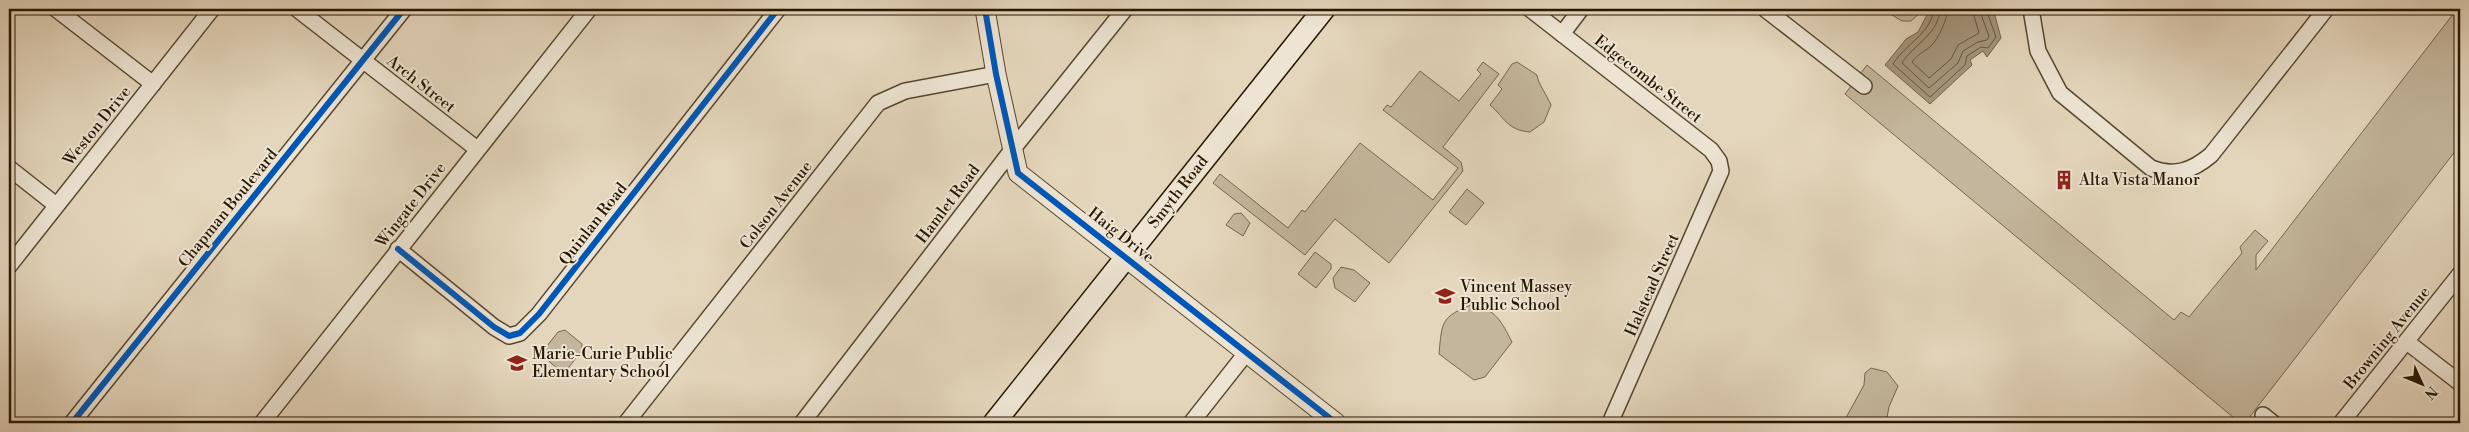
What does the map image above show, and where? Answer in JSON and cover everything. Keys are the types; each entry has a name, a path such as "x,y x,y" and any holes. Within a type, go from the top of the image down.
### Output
{"main road":[{"name":"Smyth Road","path":"994,423 1324,9"}],"street":[{"path":"56,9 153,84"},
{"name":"Weston Drive","path":"9,266 212,9"},
{"name":"Arch Street","path":"297,9 362,62 477,149"},
{"name":"Chapman Boulevard","path":"72,423 404,9"},
{"name":"Wingate Drive","path":"262,423 589,9"},
{"name":"Quinlan Road","path":"398,249 494,327 510,336 520,333 539,314 778,9"},
{"name":"Haig Drive","path":"985,9 996,74 1018,173 1336,423"},
{"name":"Hamlet Road","path":"802,423 1012,150 1125,9"},
{"name":"Edgecombe Street","path":"1530,9 1711,150 1718,160"},
{"path":"1562,34 1581,9"},
{"path":"1765,9 1864,86"},
{"path":"2031,9 2041,58 2060,93 2151,168 2162,172 2174,173 2190,170 2210,155 2326,9"},
{"name":"Colson Avenue","path":"626,423 878,103 905,91 996,74"},
{"name":"Halstead Street","path":"1610,423 1721,170 1718,160"},
{"path":"9,168 56,205"},
{"name":"Browning Avenue","path":"2341,423 2460,274"},
{"path":"2407,342 2460,383"},
{"path":"1191,423 1247,352"}],"shaded area":[{"path":"1882,9 1924,9 1911,21 1902,21"},
{"path":"2457,9 2460,9 2460,145 2245,423 2240,423 1845,94 1867,65 2174,320 2181,312 2189,317 2242,253 2240,247 2255,230 2268,241 2256,255 2256,270"},
{"path":"1483,62 1499,74 1443,147 1461,162 1463,171 1389,263 1335,219 1305,255 1213,183 1220,174 1288,228 1302,210 1305,212 1360,143 1433,200 1458,168 1383,110 1387,105 1391,107 1420,71 1459,101 1481,74 1477,70"},
{"path":"1517,62 1537,75 1551,105 1544,122 1530,132 1511,126 1490,105 1502,89 1498,85 1512,64"},
{"path":"1467,189 1484,203 1466,225 1449,212"},
{"path":"1241,213 1250,223 1243,236 1226,225 1234,214"},
{"path":"1315,252 1331,264 1331,269 1316,288 1298,274"},
{"path":"1341,267 1354,270 1370,283 1355,302 1335,288 1333,278"},
{"path":"1473,304 1493,314 1505,328 1512,342 1485,377 1474,380 1439,354 1441,334 1445,322 1455,313"},
{"path":"565,330 582,344 582,350 566,371 552,364 546,358 543,351 558,332"},
{"path":"1871,368 1887,372 1898,386 1889,407 1886,423 1843,423 1864,385 1865,373"}],"water":[{"path":"1930,9 1987,9 1994,12 2001,38 1987,57 1983,51 1970,60 1972,65 1930,104 1885,65 1906,39 1918,32"}],"cycle path":[{"path":"72,423 404,9"},
{"path":"398,249 494,327 509,336 520,333 539,314 778,9"},
{"path":"985,9 996,74 1018,173 1336,423"}],"place":[{"name":"Alta Vista Manor","path":"2064,180"},
{"name":"Vincent Massey Public School","path":"1445,296"},
{"name":"Marie-Curie Public Elementary School","path":"517,363"}]}
